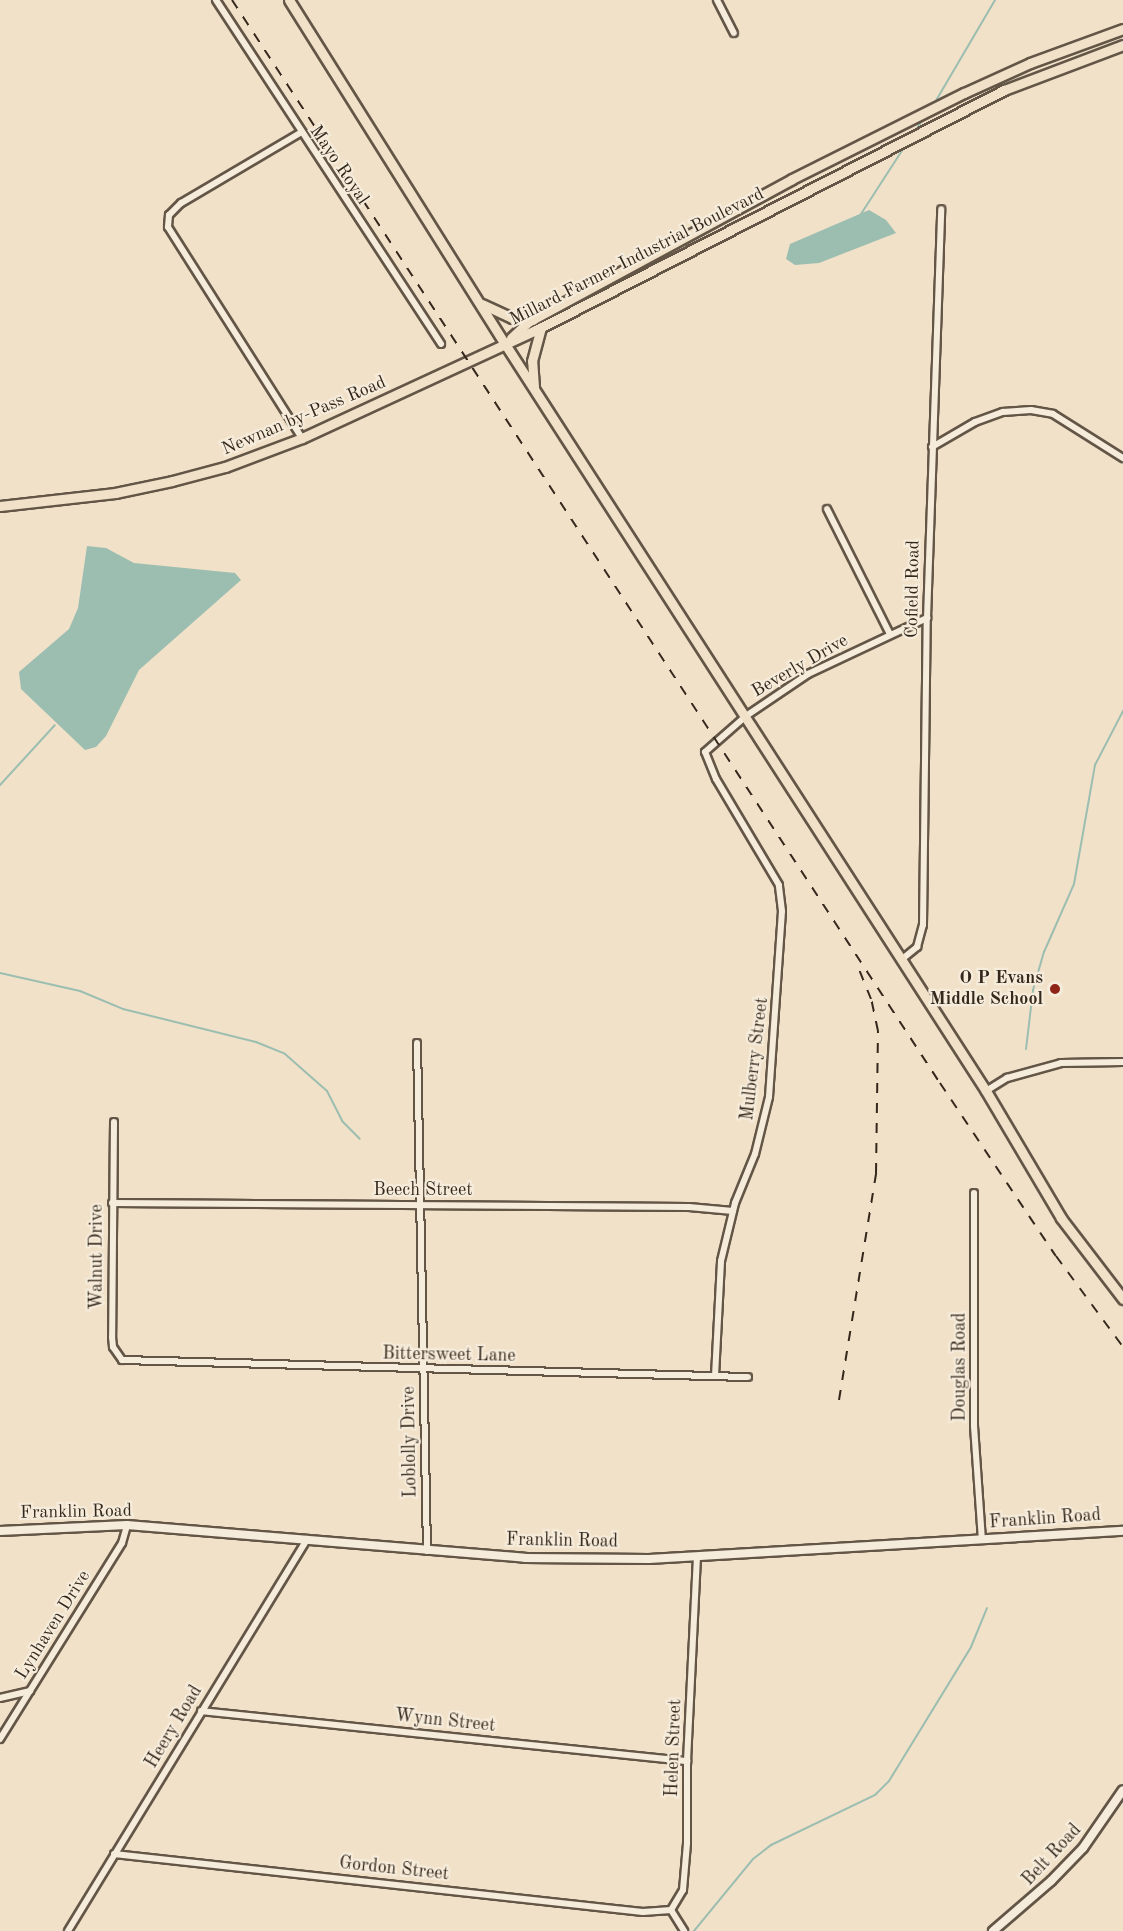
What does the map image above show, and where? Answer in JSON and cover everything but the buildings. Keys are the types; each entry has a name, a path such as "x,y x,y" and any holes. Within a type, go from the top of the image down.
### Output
{"main road":[{"path":"289,0 534,390 986,1091 1061,1218 1123,1299"},
{"name":"Millard Farmer Industrial Boulevard","path":"505,344 533,320 677,239 964,93 1030,63 1123,29"},
{"name":"Millard Farmer Industrial Boulevard","path":"505,344 994,95 1123,45"},
{"path":"477,300 492,311 533,320"},
{"path":"534,390 532,361 541,327"},
{"name":"Newnan by-Pass Road","path":"0,506 115,493 225,467 302,438 505,344"},
{"name":"Franklin Road","path":"0,1531 127,1525 525,1558 697,1559 1123,1531"}],"street":[{"name":"Mayo Royal","path":"216,0 300,133 441,344"},
{"path":"717,0 734,33"},
{"path":"300,133 181,203 169,215 168,227 302,438"},
{"name":"Cofield Road","path":"901,960 917,947 923,925 927,618 941,209"},
{"path":"932,447 984,418 1003,412 1031,410 1053,414 1123,458"},
{"path":"827,509 890,634"},
{"name":"Beverly Drive","path":"706,759 705,752 746,716 808,674 927,618"},
{"name":"Mulberry Street","path":"706,759 770,865 779,885 782,911 769,1097 752,1164 733,1211 718,1281 715,1376"},
{"name":"Loblolly Drive","path":"417,1043 427,1551"},
{"path":"986,1091 1007,1078 1061,1063 1123,1062"},
{"name":"Walnut Drive","path":"114,1122 113,1347 122,1360 150,1363"},
{"name":"Douglas Road","path":"974,1194 974,1426 982,1540"},
{"name":"Beech Street","path":"112,1203 690,1207 733,1211"},
{"name":"Bittersweet Lane","path":"150,1363 748,1377"},
{"name":"Lynhaven Drive","path":"0,1739 122,1543 127,1525"},
{"name":"Heery Road","path":"68,1931 308,1539"},
{"name":"Helen Street","path":"671,1910 683,1890 697,1559"},
{"path":"0,1698 30,1691"},
{"name":"Wynn Street","path":"201,1711 687,1761"},
{"name":"Belt Road","path":"993,1931 1051,1881 1083,1848 1123,1790"},
{"name":"Gordon Street","path":"114,1854 643,1912 671,1910"},
{"path":"671,1910 684,1931"}],"shaded area":[{"path":"869,210 886,220 896,233 819,263 795,265 786,259 790,244"},
{"path":"87,546 106,548 134,563 235,573 241,580 139,670 106,736 96,747 85,750 21,689 19,672 69,629 78,608"}],"waterway":[{"path":"934,104 995,0"},
{"path":"915,131 925,116"},
{"path":"861,214 905,146"},
{"path":"1026,1049 1033,990 1044,952 1074,884 1095,765 1123,711"},
{"path":"0,785 55,725"},
{"path":"0,973 80,991 123,1009 256,1042 285,1054 327,1091 342,1121 360,1139"},
{"path":"694,1931 753,1859 771,1845 875,1795 889,1781 971,1647 987,1608"}],"railway":[{"path":"232,0 940,1083 1056,1256 1123,1347"},
{"path":"839,1400 876,1173 878,1031 871,999 859,969"}],"place":[{"name":"O P Evans Middle School","path":"1055,989"}]}
